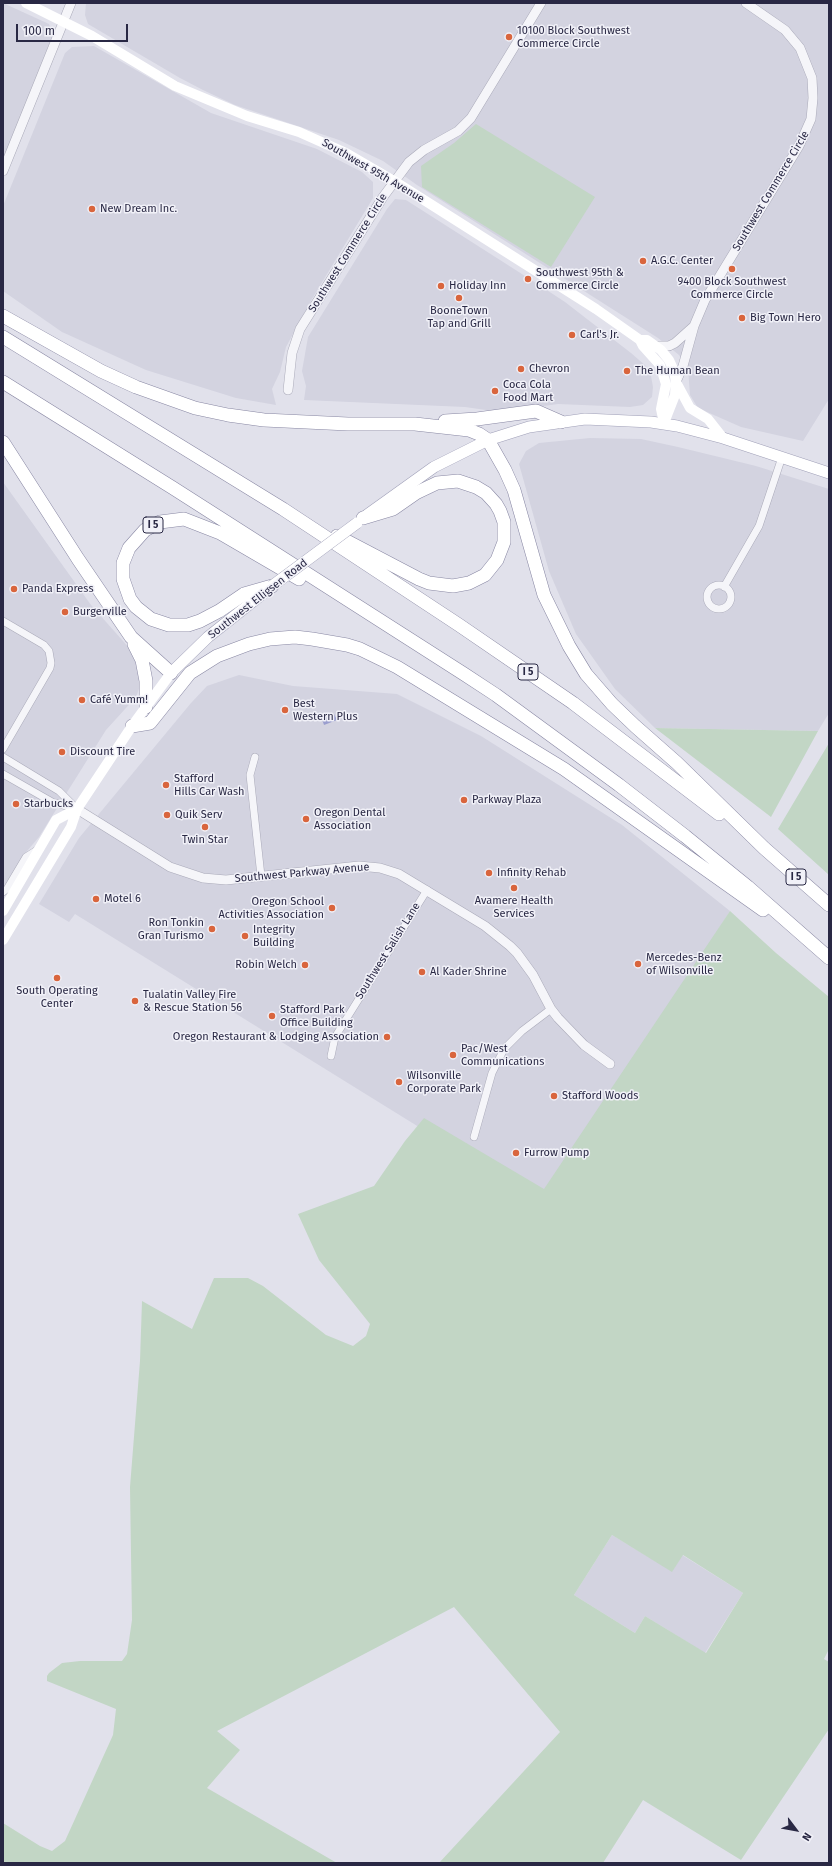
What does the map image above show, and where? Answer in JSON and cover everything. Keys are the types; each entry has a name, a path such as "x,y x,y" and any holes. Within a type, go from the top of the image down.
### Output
{"highway":[{"path":"3,316 101,371 136,387 195,408 228,415 303,423 415,424 469,430 488,440"},
{"name":"I 5","path":"3,337 283,509 459,625 573,704 764,848"},
{"name":"I 5","path":"3,382 173,488 464,674 613,780 748,887 829,958"},
{"path":"415,424 490,418 536,411 561,422"},
{"name":"I 5","path":"488,440 505,470 514,490 544,595 566,640 586,674 612,704 678,763 764,848 829,905"},
{"path":"3,442 78,559 131,637 142,660 146,681 146,707"},
{"name":"I 5","path":"283,509 419,579 440,585 460,586 477,580 491,569 497,560 504,542 504,522 496,504 486,493 476,487 458,481 437,483 416,493 393,509 360,520"},
{"name":"I 5","path":"272,586 244,594 214,614 200,621 188,625 169,625 151,619 142,613 133,603 123,579 123,563 129,548 144,530 160,522 184,520 220,533 319,590 376,618"},
{"path":"131,637 171,673"},
{"name":"I 5","path":"132,726 150,722 180,684 203,663 249,644 270,640 295,638 331,642 360,649 397,667 449,697 564,769 812,944"}],"main road":[{"name":"Southwest 95th Avenue","path":"26,3 64,20 175,86 212,103 325,142 394,181 596,309 640,340 643,346 668,371"},
{"name":"Southwest 95th Avenue","path":"640,340 647,340 667,356 668,371"},
{"name":"Southwest Commerce Circle","path":"664,423 674,395 676,382 668,371"},
{"path":"664,423 661,409 668,371"},
{"path":"676,382 690,408 708,419 723,438"},
{"name":"Southwest Elligsen Road","path":"3,940 71,827 77,809 132,726 171,673 208,637 272,586 434,467 488,440 529,427 585,419 610,419 664,423 723,438 829,473"},
{"name":"Southwest Elligsen Road","path":"3,911 56,820 77,809"}],"street":[{"path":"3,171 71,3"},
{"name":"Southwest Commerce Circle","path":"288,390 292,353 300,329 394,181 406,165 414,158 458,131 471,118 541,3"},
{"name":"Southwest Commerce Circle","path":"676,382 683,366 694,326 712,288 799,146 811,119 814,98 812,83 808,66 800,48 785,30 746,3"},
{"name":"Southwest Commerce Circle","path":"656,346 669,346 675,343 694,326"},
{"path":"724,587 760,526 782,457"},
{"path":"3,621 44,645 49,651 51,663 50,668 3,749"},
{"path":"255,757 250,775 261,876"},
{"path":"3,758 59,791 77,809"},
{"path":"3,774 52,802 77,809"},
{"name":"Southwest Parkway Avenue","path":"77,809 170,867 192,876 226,880 359,866 380,868 399,874 485,926 513,949 533,975 551,1009 584,1045 610,1064"},
{"path":"3,892 7,889 26,856 39,848"},
{"name":"Southwest Salish Lane","path":"331,1056 335,1037 426,890"},
{"path":"474,1137 492,1073 504,1050 522,1030 551,1009"}],"shaded area":[{"path":"3,3 49,24 53,35 3,161"},
{"path":"86,3 829,3 829,399 803,441 741,427 698,408 690,395 688,368 679,355 658,338 417,185 383,161 339,140 235,105 180,78 88,24 85,15"},
{"path":"94,46 211,113 317,149 362,172 373,182 373,198 312,299 286,347 280,372 272,389 276,405 236,398 146,370 62,332 3,291 3,206 65,53 72,47"},
{"path":"395,199 406,200 565,302 646,366 651,376 653,387 652,397 643,405 630,407 558,404 500,412 465,407 304,400 306,386 302,371 308,337 387,209"},
{"path":"590,438 641,439 756,466 829,489 829,713 818,731 655,728 615,689 576,634 549,571 519,464 526,451 539,443"},
{"path":"3,482 91,605 131,650 140,667 142,681 136,697 106,730 39,837 27,851 4,888 3,900"},
{"path":"239,675 293,686 397,694 481,736 622,825 730,911 548,1207 75,914 69,922 39,904 79,838 191,703 207,686"},
{"path":"612,1535 672,1571 682,1555 743,1593 705,1653 645,1616 635,1633 574,1595"}],"green space":[{"path":"476,124 595,197 551,267 422,187 421,166 454,143"},
{"path":"655,728 818,731 771,817"},
{"path":"829,743 829,875 778,829"},
{"path":"730,911 776,953 829,997 829,1649 824,1659 829,1662 829,1729 741,1860 643,1800 603,1863 439,1863 560,1732 454,1607 217,1731 240,1750 207,1788 337,1863 3,1863 3,1823 40,1846 52,1851 65,1841 113,1735 116,1709 47,1681 47,1676 62,1663 80,1661 122,1661 127,1654 132,1620 130,1487 140,1361 142,1301 192,1329 214,1278 248,1278 263,1286 326,1335 353,1346 366,1336 370,1324 319,1260 298,1214 374,1186 405,1141 424,1118 544,1189","holes":["612,1535 672,1572 683,1555 743,1593 706,1653 645,1616 635,1633 574,1595"]}],"water":[{"path":"334,714 337,720 324,725 322,719"}],"place":[{"name":"10100 Block Southwest Commerce Circle","path":"509,37"},
{"name":"New Dream Inc.","path":"92,209"},
{"name":"A.G.C. Center","path":"643,261"},
{"name":"9400 Block Southwest Commerce Circle","path":"732,269"},
{"name":"Southwest 95th & Commerce Circle","path":"528,279"},
{"name":"Holiday Inn","path":"441,286"},
{"name":"BooneTown Tap and Grill","path":"459,298"},
{"name":"Big Town Hero","path":"742,318"},
{"name":"Carl's Jr.","path":"572,335"},
{"name":"Chevron","path":"521,369"},
{"name":"The Human Bean","path":"627,371"},
{"name":"Coca Cola Food Mart","path":"495,391"},
{"name":"Panda Express","path":"14,589"},
{"name":"Burgerville","path":"65,612"},
{"name":"Café Yumm!","path":"82,700"},
{"name":"Best Western Plus","path":"285,710"},
{"name":"Discount Tire","path":"62,752"},
{"name":"Stafford Hills Car Wash","path":"166,785"},
{"name":"Parkway Plaza","path":"464,800"},
{"name":"Starbucks","path":"16,804"},
{"name":"Quik Serv","path":"167,815"},
{"name":"Oregon Dental Association","path":"306,819"},
{"name":"Twin Star","path":"205,827"},
{"name":"Infinity Rehab","path":"489,873"},
{"name":"Avamere Health Services","path":"514,888"},
{"name":"Motel 6","path":"96,899"},
{"name":"Oregon School Activities Association","path":"332,908"},
{"name":"Ron Tonkin Gran Turismo","path":"212,929"},
{"name":"Integrity Building","path":"245,936"},
{"name":"Mercedes-Benz of Wilsonville","path":"638,964"},
{"name":"Robin Welch","path":"305,965"},
{"name":"Al Kader Shrine","path":"422,972"},
{"name":"South Operating Center","path":"57,978"},
{"name":"Tualatin Valley Fire & Rescue Station 56","path":"135,1001"},
{"name":"Stafford Park Office Building","path":"272,1016"},
{"name":"Oregon Restaurant & Lodging Association","path":"387,1037"},
{"name":"Pac/West Communications","path":"453,1055"},
{"name":"Wilsonville Corporate Park","path":"399,1082"},
{"name":"Stafford Woods","path":"554,1096"},
{"name":"Furrow Pump","path":"516,1153"}]}
